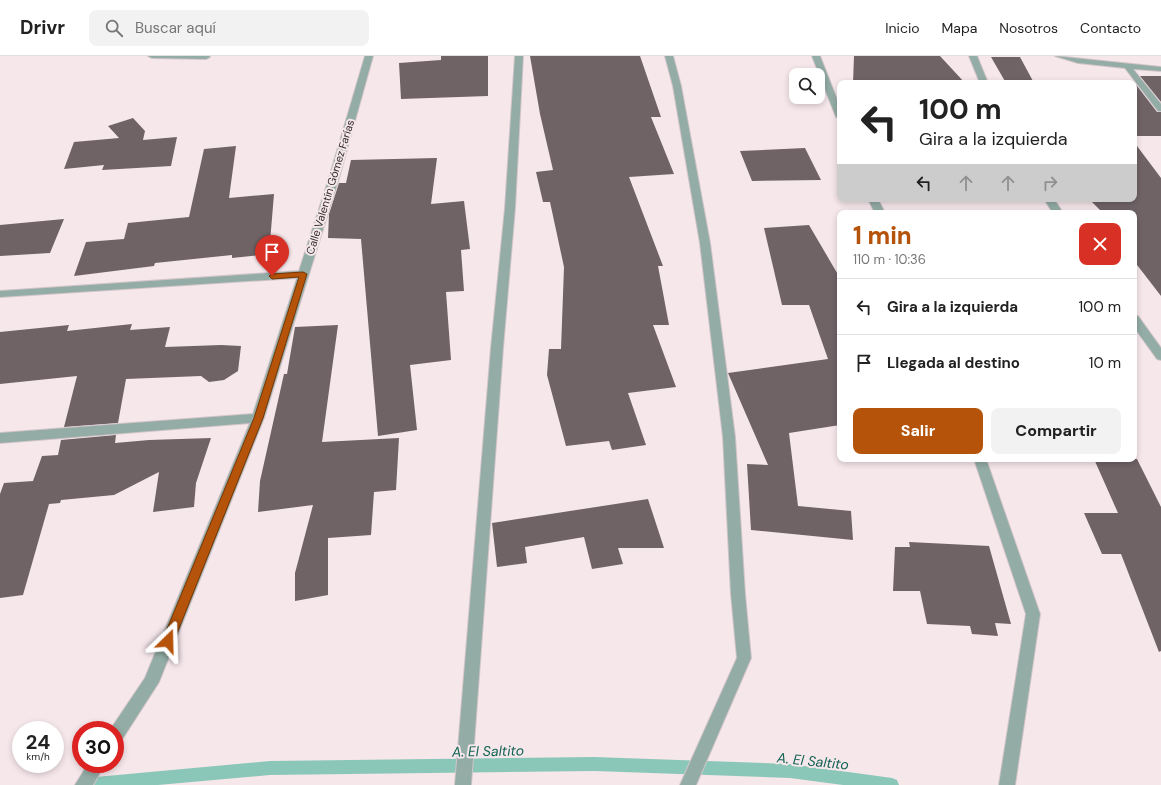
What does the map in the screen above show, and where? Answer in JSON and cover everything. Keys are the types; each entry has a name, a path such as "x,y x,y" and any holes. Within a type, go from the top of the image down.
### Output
{"street":[{"path":"152,56 206,57"},
{"name":"Calle Valentín Gómez Farías","path":"124,722 151,682 258,418 334,178 369,56"},
{"path":"463,785 496,356 510,208 519,56"},
{"path":"669,56 677,86 705,243 729,437 738,594 744,658 688,785"},
{"path":"816,56 837,109"},
{"path":"973,56 983,80"},
{"path":"1059,56 1078,61 1161,69"},
{"path":"1128,67 1161,109"},
{"path":"0,294 303,274"},
{"path":"1137,323 1161,356"},
{"path":"0,438 258,418"},
{"path":"981,462 1033,614 1007,785"},
{"path":"82,785 90,773"}],"building":[{"path":"441,56 488,56 488,96 401,99 399,63 441,60"},
{"path":"530,56 640,56 661,117 651,117 674,174 629,177 663,266 658,266 669,325 653,325 676,387 628,393 646,445 612,450 609,441 566,446 547,375 549,349 561,349 564,267 550,202 543,202 536,172 553,170 540,114"},
{"path":"854,56 940,56 962,80 853,80"},
{"path":"991,57 1020,57 1032,80 1004,80"},
{"path":"1140,76 1161,76 1161,102"},
{"path":"1137,86 1157,112 1161,112 1161,136 1137,136"},
{"path":"133,118 145,131 143,140 177,137 171,166 102,170 104,165 64,169 74,142 119,138 108,126"},
{"path":"236,146 229,198 274,194 269,254 232,258 232,255 155,263 154,266 74,276 86,242 124,239 128,223 189,217 204,149"},
{"path":"1137,146 1161,178 1161,296 1137,265 1137,210 1100,210 1092,202 1137,202"},
{"path":"805,148 821,180 752,181 740,151"},
{"path":"437,158 431,204 464,201 470,249 461,250 464,291 446,292 451,360 410,365 417,430 378,436 361,239 328,238 329,214 339,183 346,183 351,160"},
{"path":"64,219 50,253 0,256 0,225"},
{"path":"809,225 837,273 837,425 789,433 798,506 851,511 853,540 751,530 747,464 768,465 728,373 828,359 809,305 782,305 764,228"},
{"path":"132,324 130,330 170,327 165,347 221,345 241,346 238,371 224,380 209,382 201,376 126,379 118,423 64,427 77,376 0,384 0,332 69,325 67,331"},
{"path":"338,325 322,442 399,438 396,490 374,492 371,535 328,538 328,595 295,601 295,573 313,505 258,512 260,481 284,374 287,374 295,327"},
{"path":"116,435 115,443 149,440 211,438 196,483 194,507 153,512 159,472 114,495 61,500 60,503 49,504 23,595 0,598 0,494 4,483 33,481 42,456 58,455 61,440"},
{"path":"1137,459 1161,507 1161,651 1159,652 1121,554 1102,554 1084,513 1118,513 1095,462 1137,462"},
{"path":"648,499 664,548 618,548 623,564 592,569 584,537 525,547 527,563 497,567 492,523"},
{"path":"909,542 989,546 1011,624 995,623 998,636 972,634 970,626 927,624 920,591 893,591 895,547 910,547"}],"waterway":[{"name":"A. El Saltito","path":"85,785 270,768 594,764 790,771 892,785"}],"route":[{"path":"168,641 258,418 303,274 272,276"}]}
